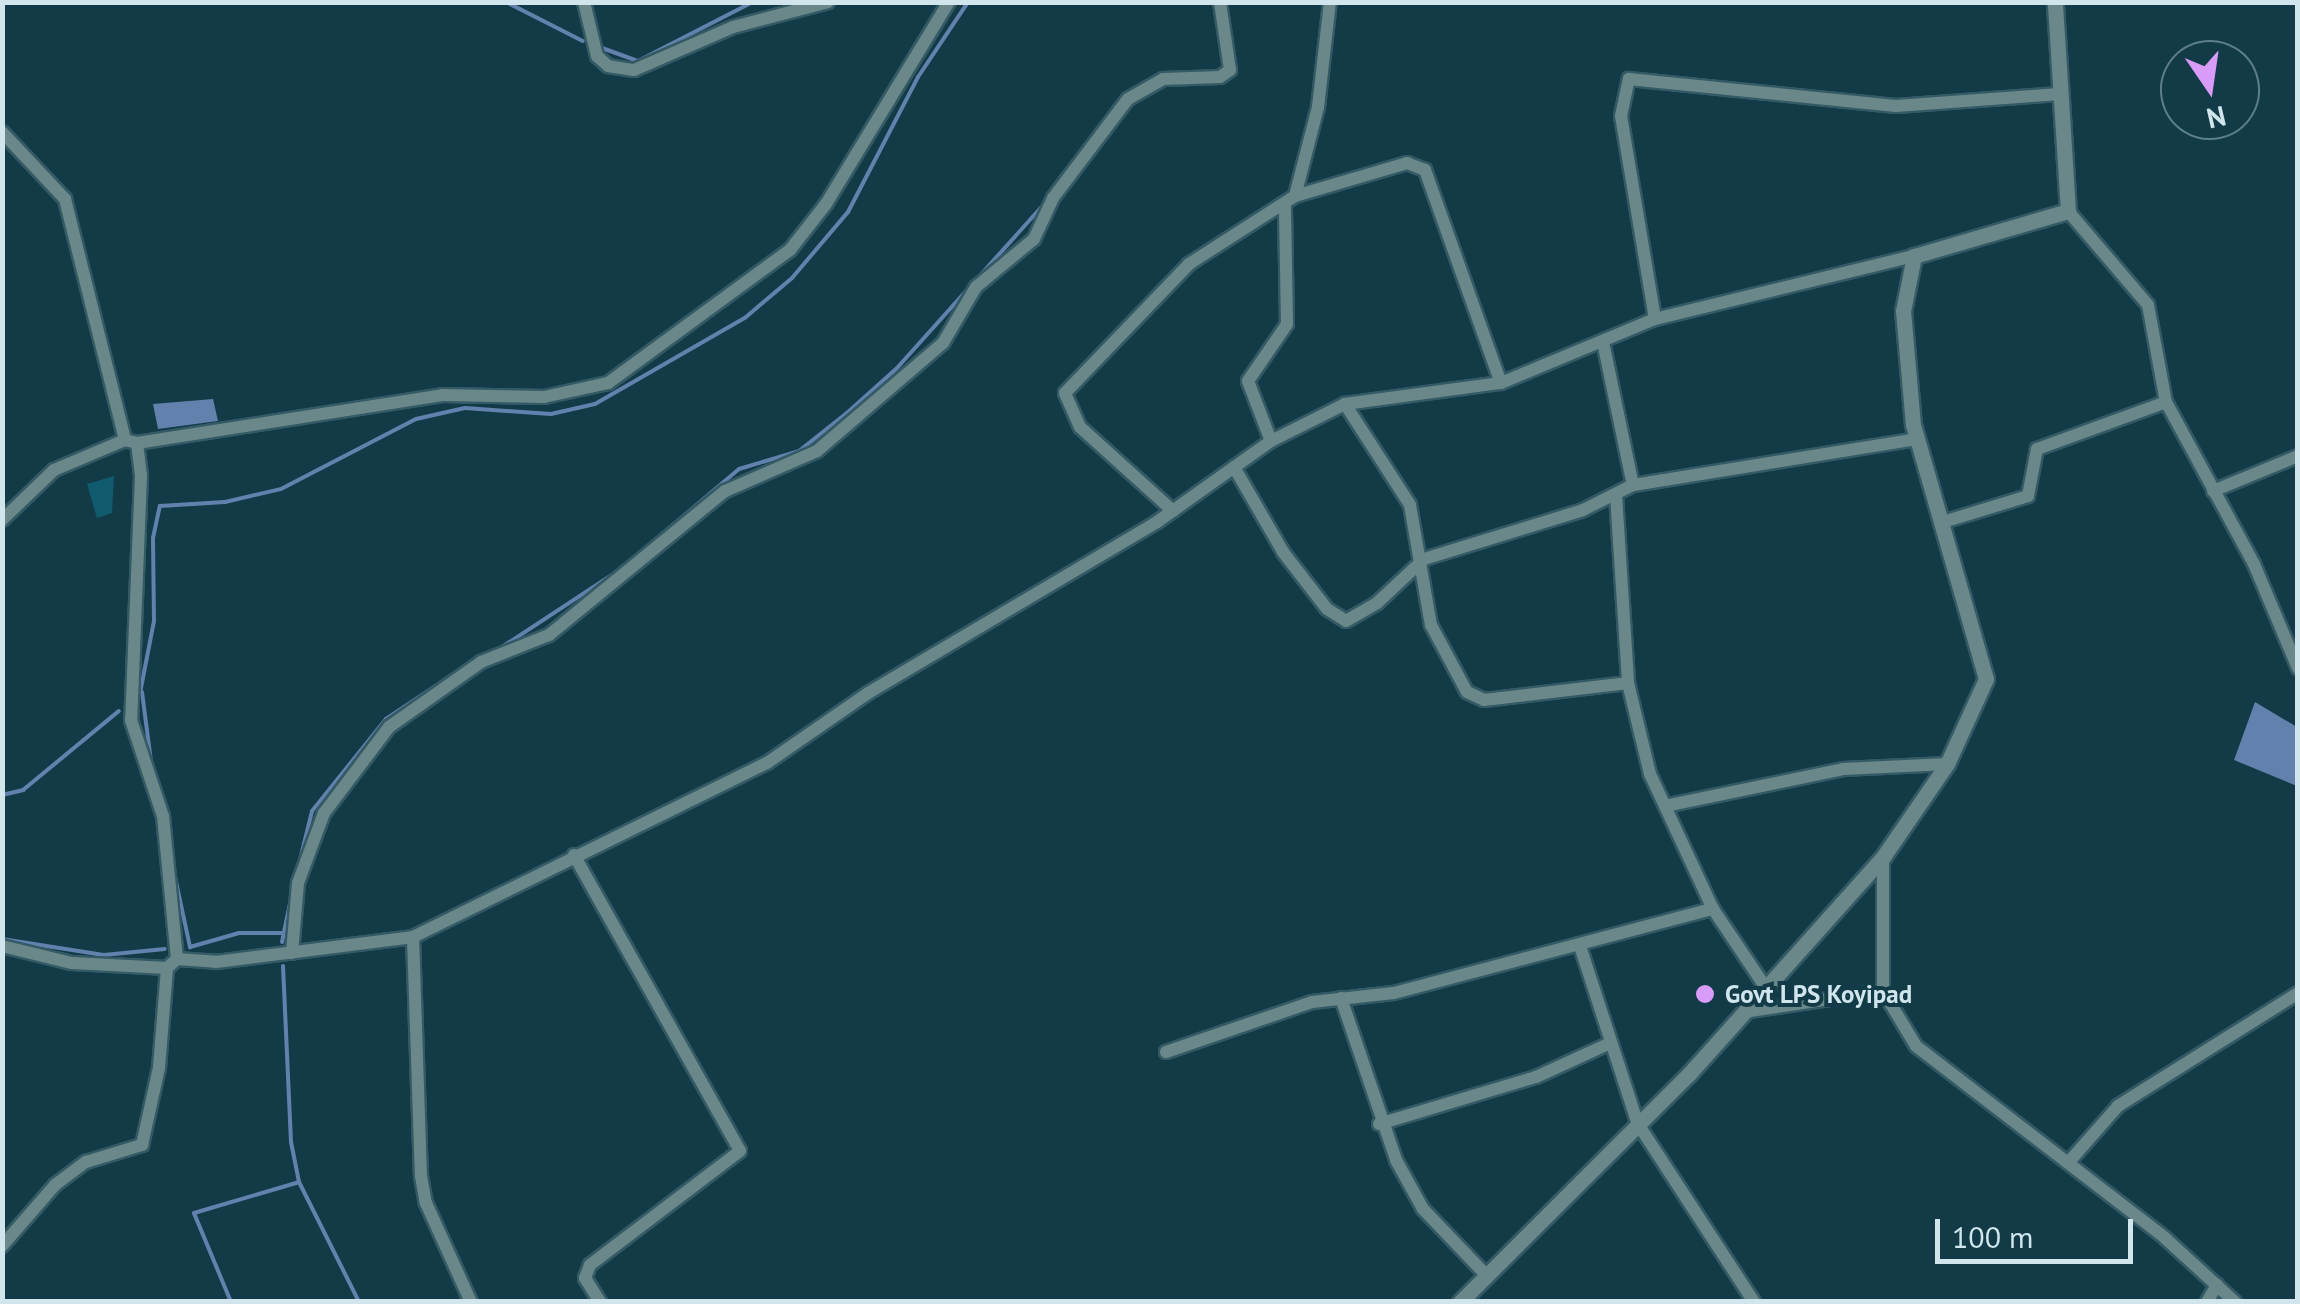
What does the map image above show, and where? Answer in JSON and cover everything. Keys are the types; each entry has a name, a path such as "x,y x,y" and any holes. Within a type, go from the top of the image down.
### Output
{"street":[{"path":"584,2 597,56 608,66 634,70 734,27 828,2"},
{"path":"2,520 54,470 130,441 442,395 544,397 608,382 726,303 790,250 826,204 949,2"},
{"path":"292,953 298,883 324,813 389,727 482,662 550,635 726,491 817,451 943,343 976,287 1034,239 1053,198 1128,99 1163,79 1220,77 1230,70 1220,2"},
{"path":"1271,441 1248,381 1287,324 1290,201 1318,107 1330,2"},
{"path":"2055,2 2068,211 2148,305 2166,402 2254,564 2298,668"},
{"path":"1655,319 1620,116 1628,79 1896,106 2060,94"},
{"path":"2,132 65,198 141,476 129,698 136,746 162,816 172,964 159,1068 142,1145 86,1162 55,1184 2,1246"},
{"path":"1173,511 1080,427 1065,394 1190,264 1290,201 1407,163 1425,170 1501,383"},
{"path":"2,946 72,964 172,964 413,938 766,763 868,693 1011,614 1173,511 1271,441 1345,404 1501,383 1655,319 1914,256 2068,211"},
{"path":"1460,1302 1638,1124 1883,857 1947,764 1986,679 1918,438 1904,310 1914,256"},
{"path":"1603,342 1633,485"},
{"path":"1943,522 2028,496 2037,448 2166,402"},
{"path":"1345,404 1396,476 1424,559 1430,625 1458,682 1475,699 1628,683"},
{"path":"1234,468 1283,552 1337,618 1355,620 1424,559 1616,495 1633,485 1918,438"},
{"path":"2214,491 2298,456"},
{"path":"1616,495 1628,683 1650,774 1713,909 1766,988"},
{"path":"1664,806 1842,769 1947,764"},
{"path":"574,855 740,1151 590,1265 585,1278 600,1302"},
{"path":"1883,857 1884,991 1916,1046 2068,1162 2235,1302"},
{"path":"1166,1052 1312,1002 1394,994 1713,909"},
{"path":"413,938 421,1176 426,1203 470,1302"},
{"path":"1580,946 1608,1044 1638,1124 1754,1302"},
{"path":"1744,1012 1884,991"},
{"path":"2068,1162 2118,1106 2298,993"},
{"path":"1341,998 1379,1124 1423,1209 1486,1275"},
{"path":"1379,1124 1536,1077 1608,1044"},
{"path":"2207,1302 2217,1284"}],"shaded area":[{"path":"213,399 218,421 158,429 153,404"},
{"path":"114,476 112,513 97,518 87,484"},
{"path":"2255,702 2297,727 2297,786 2234,760"}],"waterway":[{"path":"506,2 583,41"},
{"path":"602,48 638,61 753,2"},
{"path":"140,693 154,621 153,538 160,506 225,502 281,489 416,419 465,408 551,414 595,404 746,317 792,278 848,212 918,77 968,2"},
{"path":"1060,178 1082,150"},
{"path":"642,551 739,469 799,451 847,413 897,368 1045,203"},
{"path":"502,647 619,570"},
{"path":"300,860 312,811 386,719 467,665"},
{"path":"142,692 151,761"},
{"path":"2,795 23,790 119,711"},
{"path":"175,877 190,947 239,933 282,933"},
{"path":"282,942 291,898"},
{"path":"2,939 104,955 165,949"},
{"path":"283,966 291,1142 299,1182 359,1302"},
{"path":"231,1302 194,1213 299,1182"}],"place":[{"name":"Govt LPS Koyipad","path":"1705,994"}]}
